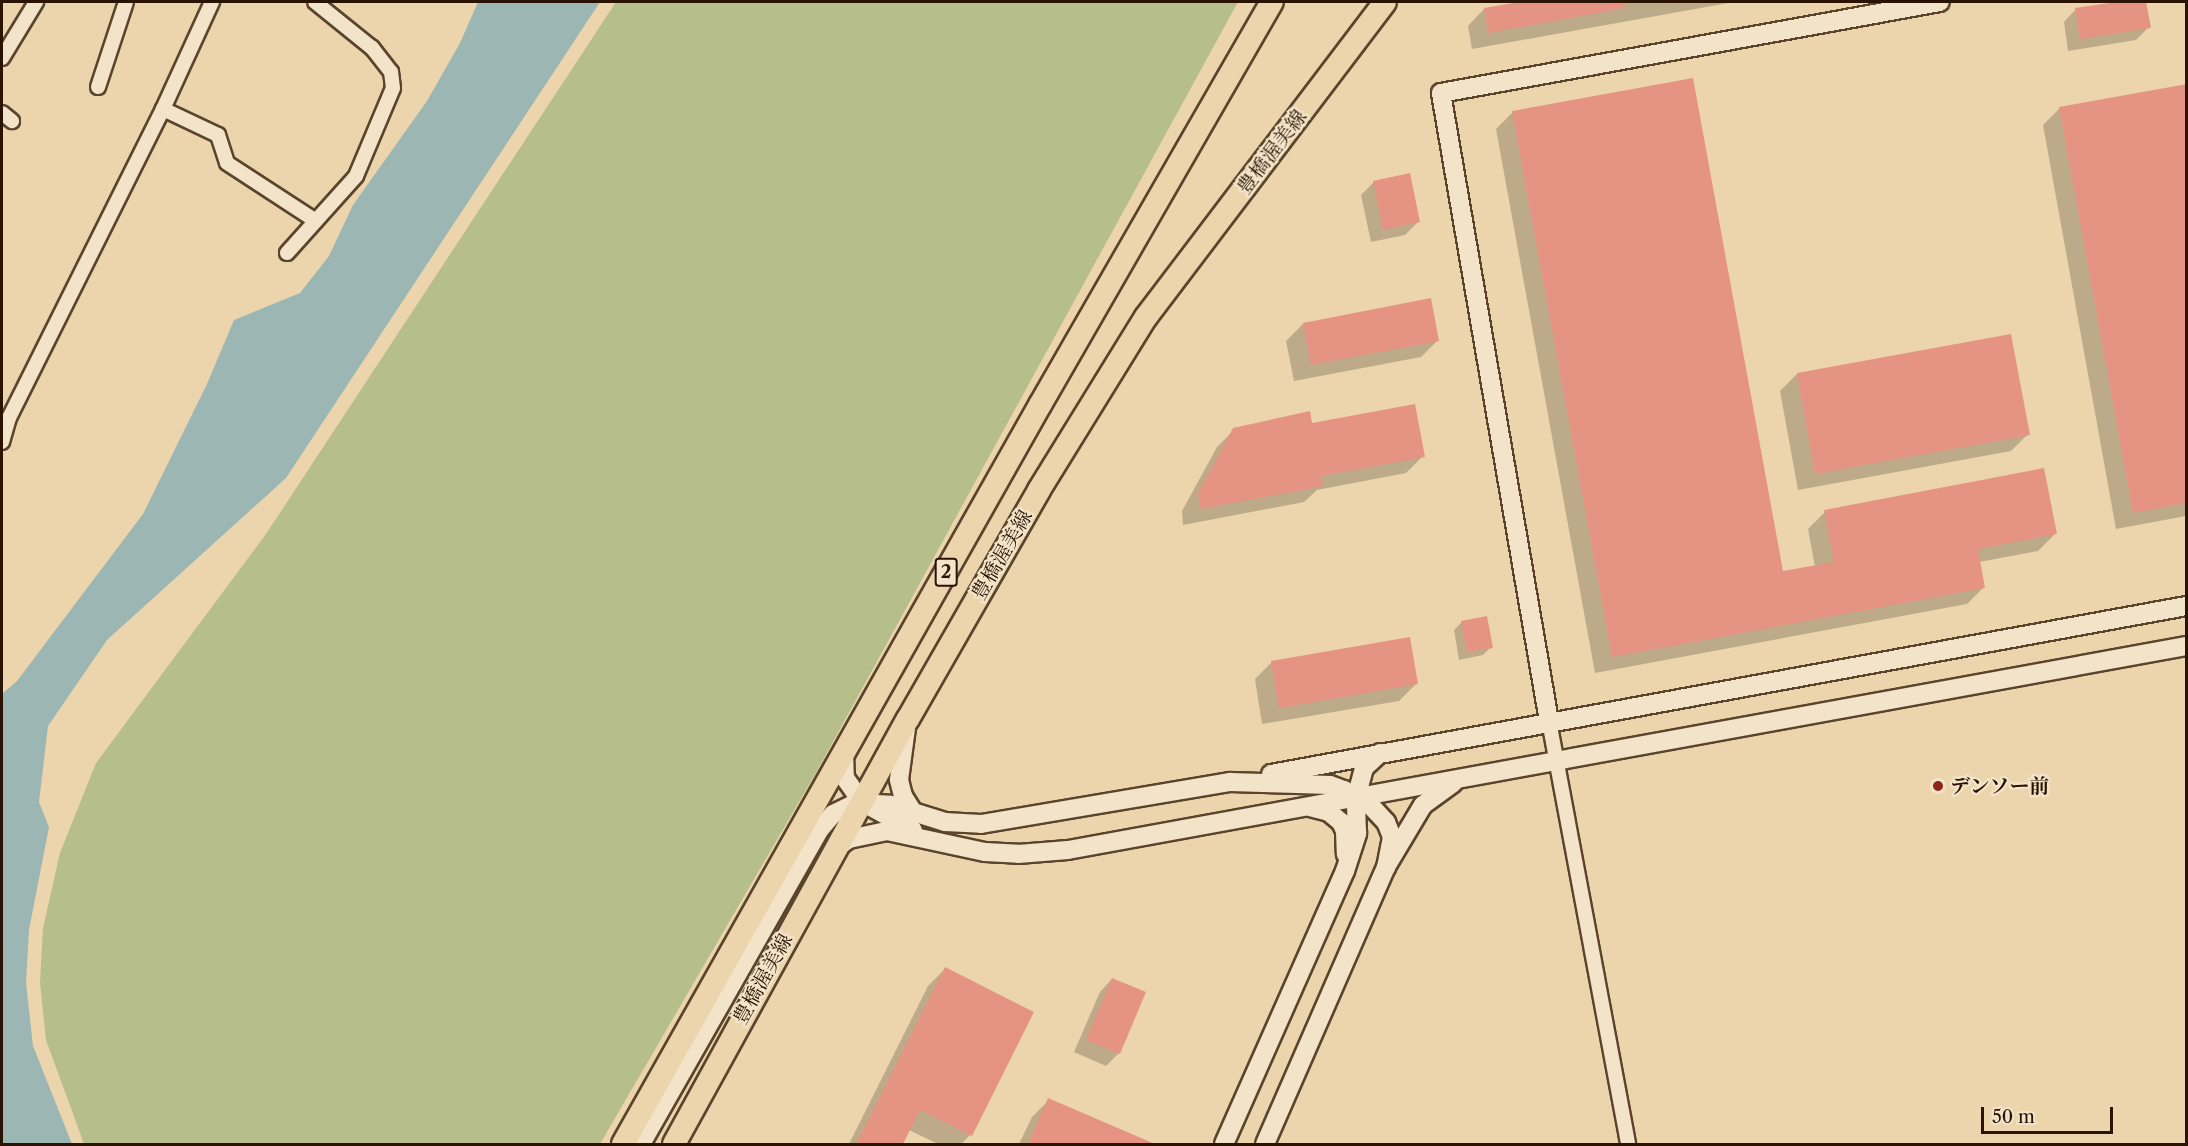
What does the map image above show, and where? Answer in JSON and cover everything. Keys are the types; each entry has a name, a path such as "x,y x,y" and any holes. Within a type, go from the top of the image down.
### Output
{"main road":[{"name":"豊橋渥美線","path":"623,1144 1272,2"},
{"name":"豊橋渥美線","path":"674,1144 908,719 1039,490 1146,317 1385,2"}],"street":[{"path":"2,58 36,2"},
{"path":"98,87 126,2"},
{"path":"2,442 15,407 163,109 212,2"},
{"path":"287,253 356,176 393,88 391,72 372,48 315,2"},
{"path":"1628,1144 1549,721 1440,93 1941,2"},
{"path":"163,109 218,135 227,163 316,221"},
{"path":"641,1144 820,829 833,814 862,802 891,805 945,822 981,824 1230,782 1549,721 2187,606"},
{"path":"834,850 849,839 879,832 985,852 1039,854 2187,646"},
{"path":"908,719 899,780 903,796 913,813"},
{"path":"844,753 845,778 862,802 939,842"},
{"path":"1224,1144 1344,871 1357,833 1356,798 1364,768 1380,753"},
{"path":"1265,1144 1386,867 1423,805 1438,792 1462,779"},
{"path":"1230,782 1330,784 1344,790 1371,806 1386,822 1392,837 1386,867"},
{"path":"1308,807 1329,812 1341,822 1347,844 1344,871"}],"green space":[{"path":"616,2 1238,2 817,771 600,1144 84,1144 46,1040 40,983 43,928 60,853 96,763 266,534"}],"water":[{"path":"478,2 600,2 286,478 107,640 48,726 39,802 49,827 29,930 26,983 33,1046 72,1144 2,1144 2,694 17,681 143,514 207,384 234,320 300,293 329,256 353,205 427,101 460,43"}],"building":[{"path":"1519,2 1624,2 1625,8 1488,33 1484,8"},
{"path":"2116,2 2146,2 2151,28 2080,39 2075,8"},
{"path":"1693,78 1783,571 1834,562 1824,510 2044,468 2057,534 1978,549 1985,588 1612,657 1512,111"},
{"path":"2187,84 2187,503 2133,513 2059,107"},
{"path":"1410,173 1420,222 1383,230 1373,181"},
{"path":"1431,298 1439,341 1311,365 1303,323"},
{"path":"2011,334 2030,435 1815,474 1797,373"},
{"path":"1415,404 1425,457 1321,476 1323,486 1200,509 1198,493 1233,428 1310,411 1312,423"},
{"path":"1487,616 1493,648 1467,652 1461,621"},
{"path":"1410,637 1418,684 1279,708 1271,661"},
{"path":"945,967 1034,1012 972,1136 920,1110 903,1144 856,1144"},
{"path":"1112,978 1146,992 1120,1054 1086,1040"},
{"path":"1048,1098 1155,1144 1028,1144"}],"place":[{"name":"デンソー前","path":"1938,786"}]}
